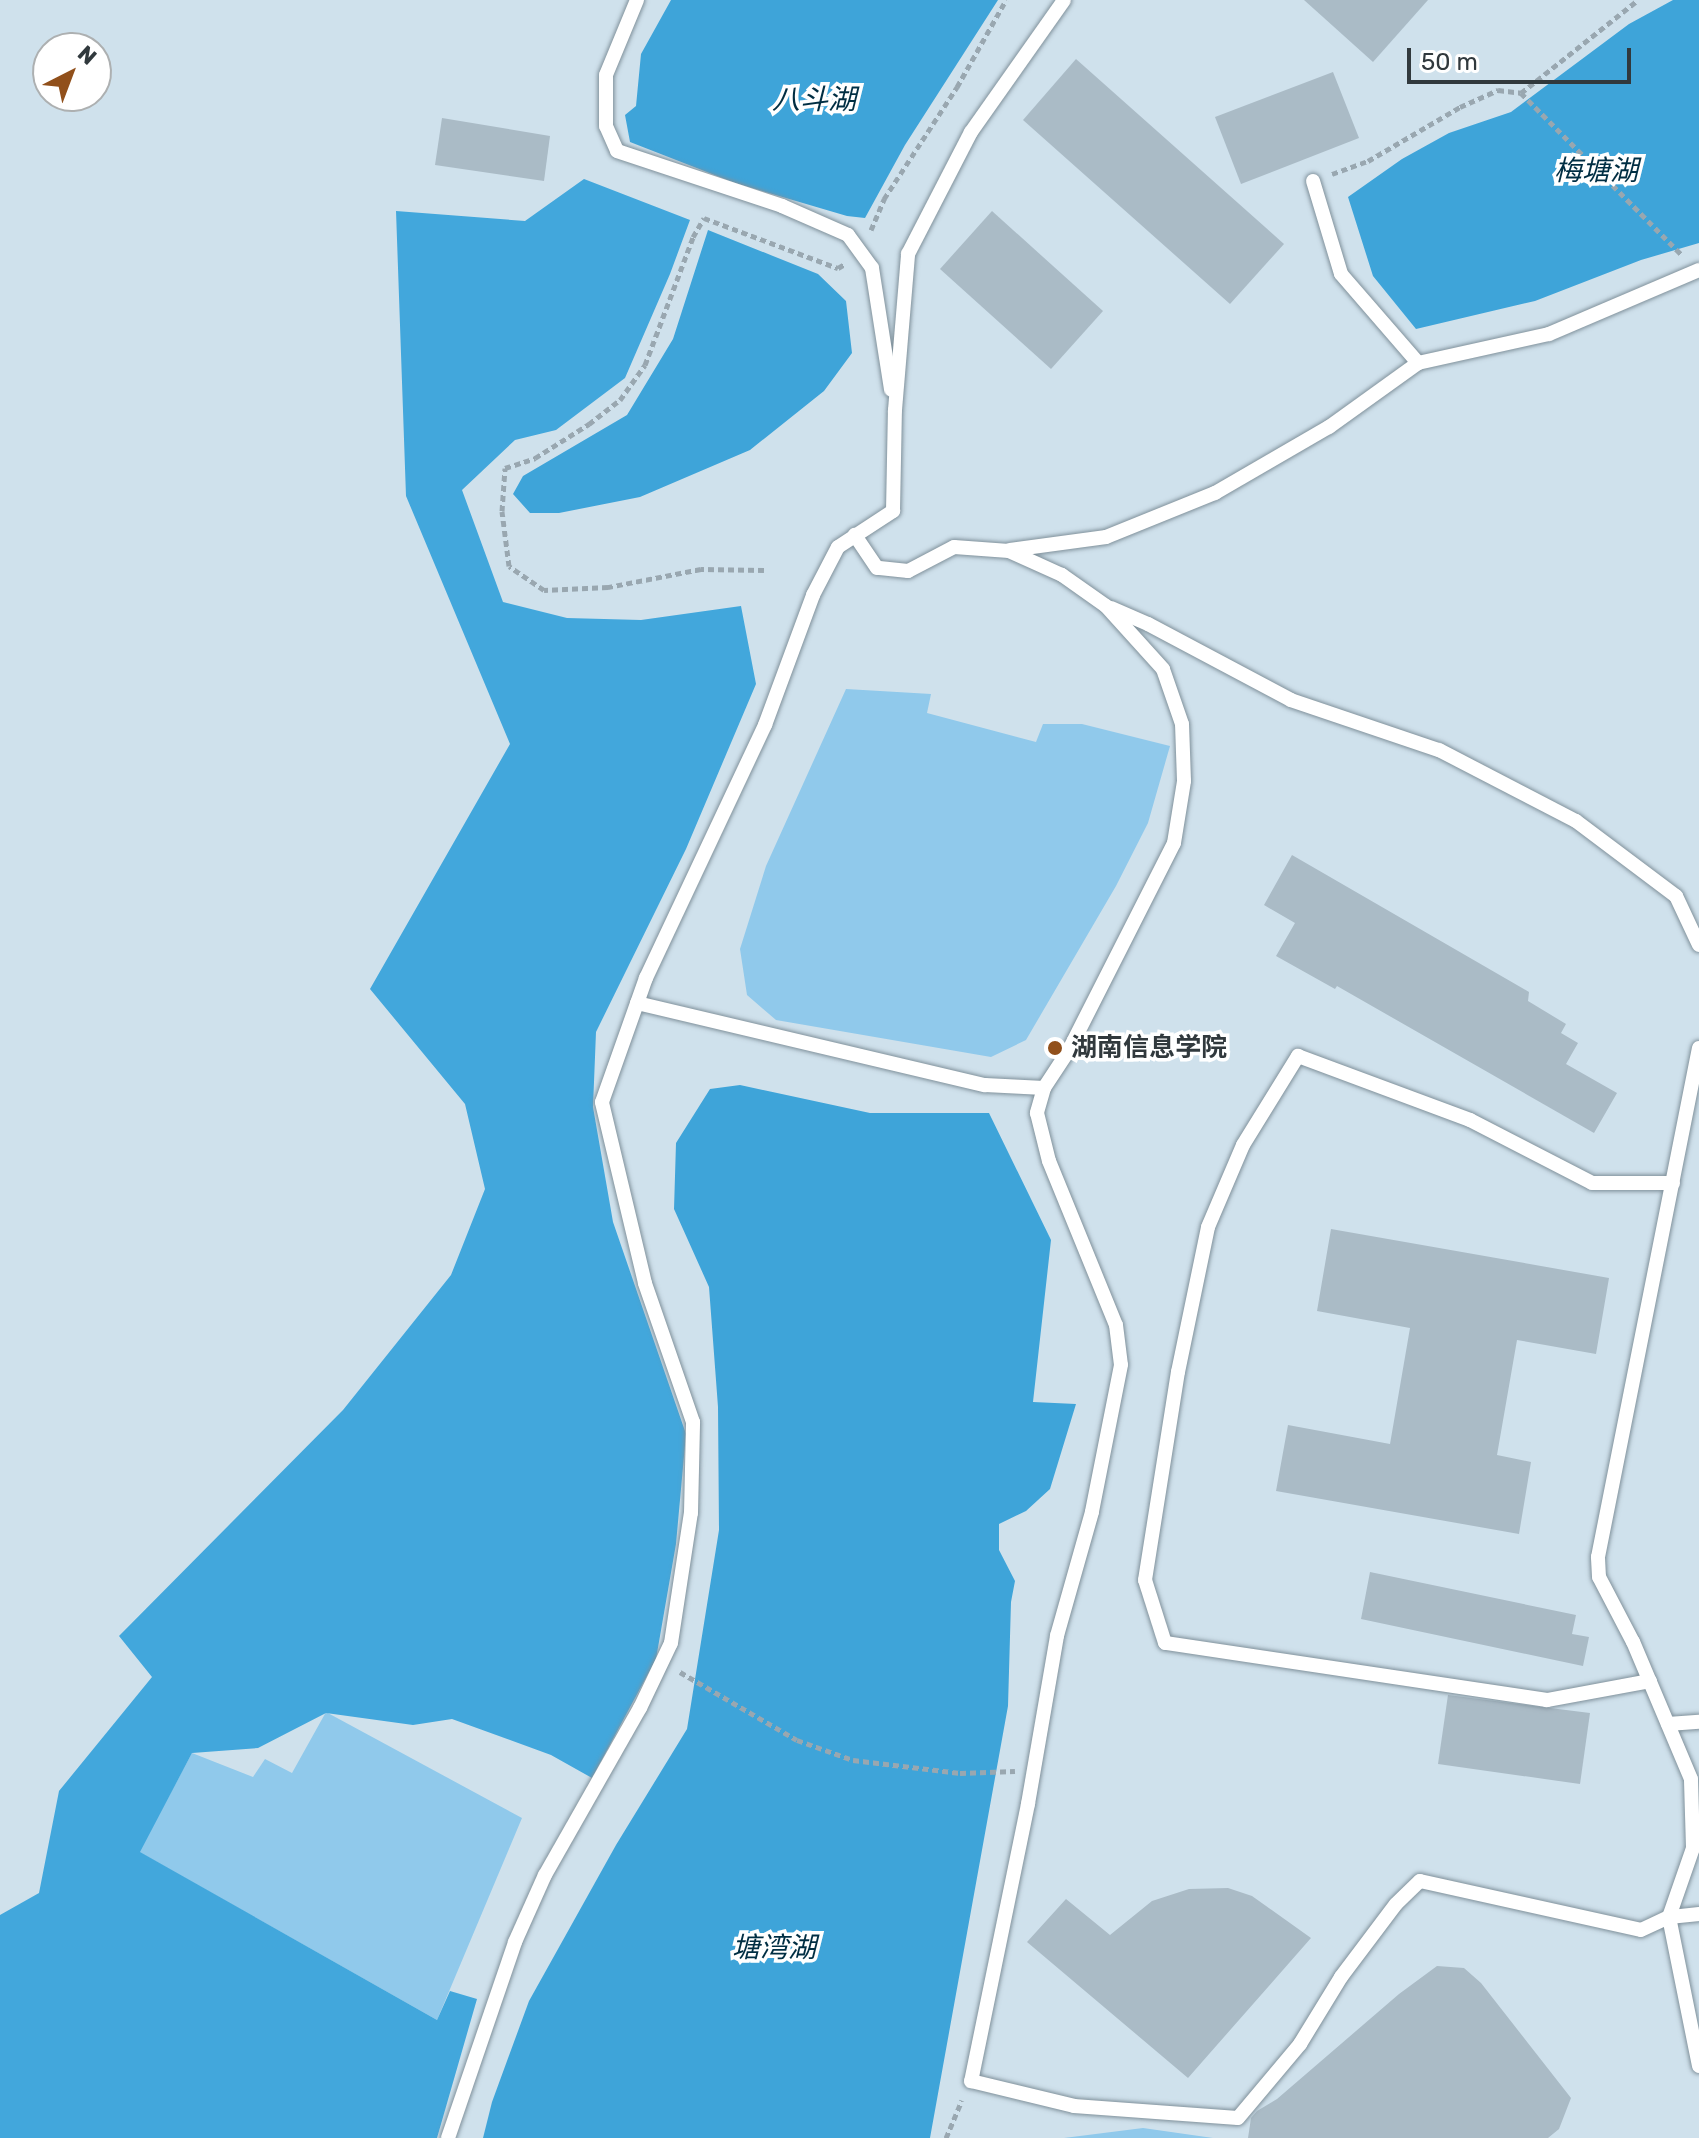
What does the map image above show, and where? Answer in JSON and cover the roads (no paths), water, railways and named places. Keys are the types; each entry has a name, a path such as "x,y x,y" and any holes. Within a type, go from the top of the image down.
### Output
{"lane":[{"path":"637,0 606,75 606,126 617,151 782,206 848,235 872,268 895,410"},
{"path":"448,2138 515,1942 545,1875 640,1708 671,1643 691,1513 693,1422 645,1283 602,1102 637,1003 690,881 765,725 813,595 838,547 893,511 895,410 908,254 971,132 1064,0"},
{"path":"1313,181 1341,274 1418,363"},
{"path":"855,535 877,568 908,571 954,547 1009,551 1106,537 1215,493 1329,427 1418,363 1440,361 1549,334 1698,270"},
{"path":"1009,551 1062,575 1106,606 1148,624 1291,700 1439,750 1576,821 1676,896 1699,945"},
{"path":"1106,606 1163,669 1182,724 1184,781 1174,843 1069,1050 1044,1088 1037,1113 1049,1161 1116,1325 1121,1365 1092,1512 1057,1636 1034,1773 971,2081 1074,2106 1238,2118 1300,2044 1341,1977 1396,1904 1420,1881 1641,1930 1669,1917 1699,1914"},
{"path":"637,1003 985,1085 1044,1088"},
{"path":"1699,1048 1598,1557 1599,1577 1650,1681 1691,1779 1693,1848 1669,1917 1699,2066"},
{"path":"1650,1681 1547,1700 1165,1643 1145,1580 1178,1372 1208,1227 1243,1145 1298,1056 1470,1120 1592,1183 1673,1183"},
{"path":"1668,1724 1699,1722"}],"water":[{"name":"八斗湖","path":"671,0 998,0 905,145 865,218 847,216 735,183 630,142 625,115 636,106 641,54"},
{"name":"梅塘湖","path":"1673,0 1699,0 1699,243 1641,260 1535,301 1416,329 1373,276 1348,197 1402,159 1449,133 1511,112 1629,24"},
{"path":"708,230 818,274 846,301 852,353 824,391 750,450 640,497 559,513 530,513 513,494 523,476 627,415 673,339"},
{"name":"塘湾湖","path":"740,1085 870,1113 989,1113 1051,1240 1033,1402 1076,1404 1050,1489 1026,1511 999,1524 999,1550 1015,1581 1011,1602 1008,1706 930,2138 483,2138 492,2102 529,2001 616,1845 687,1729 719,1530 718,1407 709,1287 674,1209 676,1143 710,1089"}],"place":[{"name":"湖南信息学院","path":"1055,1048"}]}
